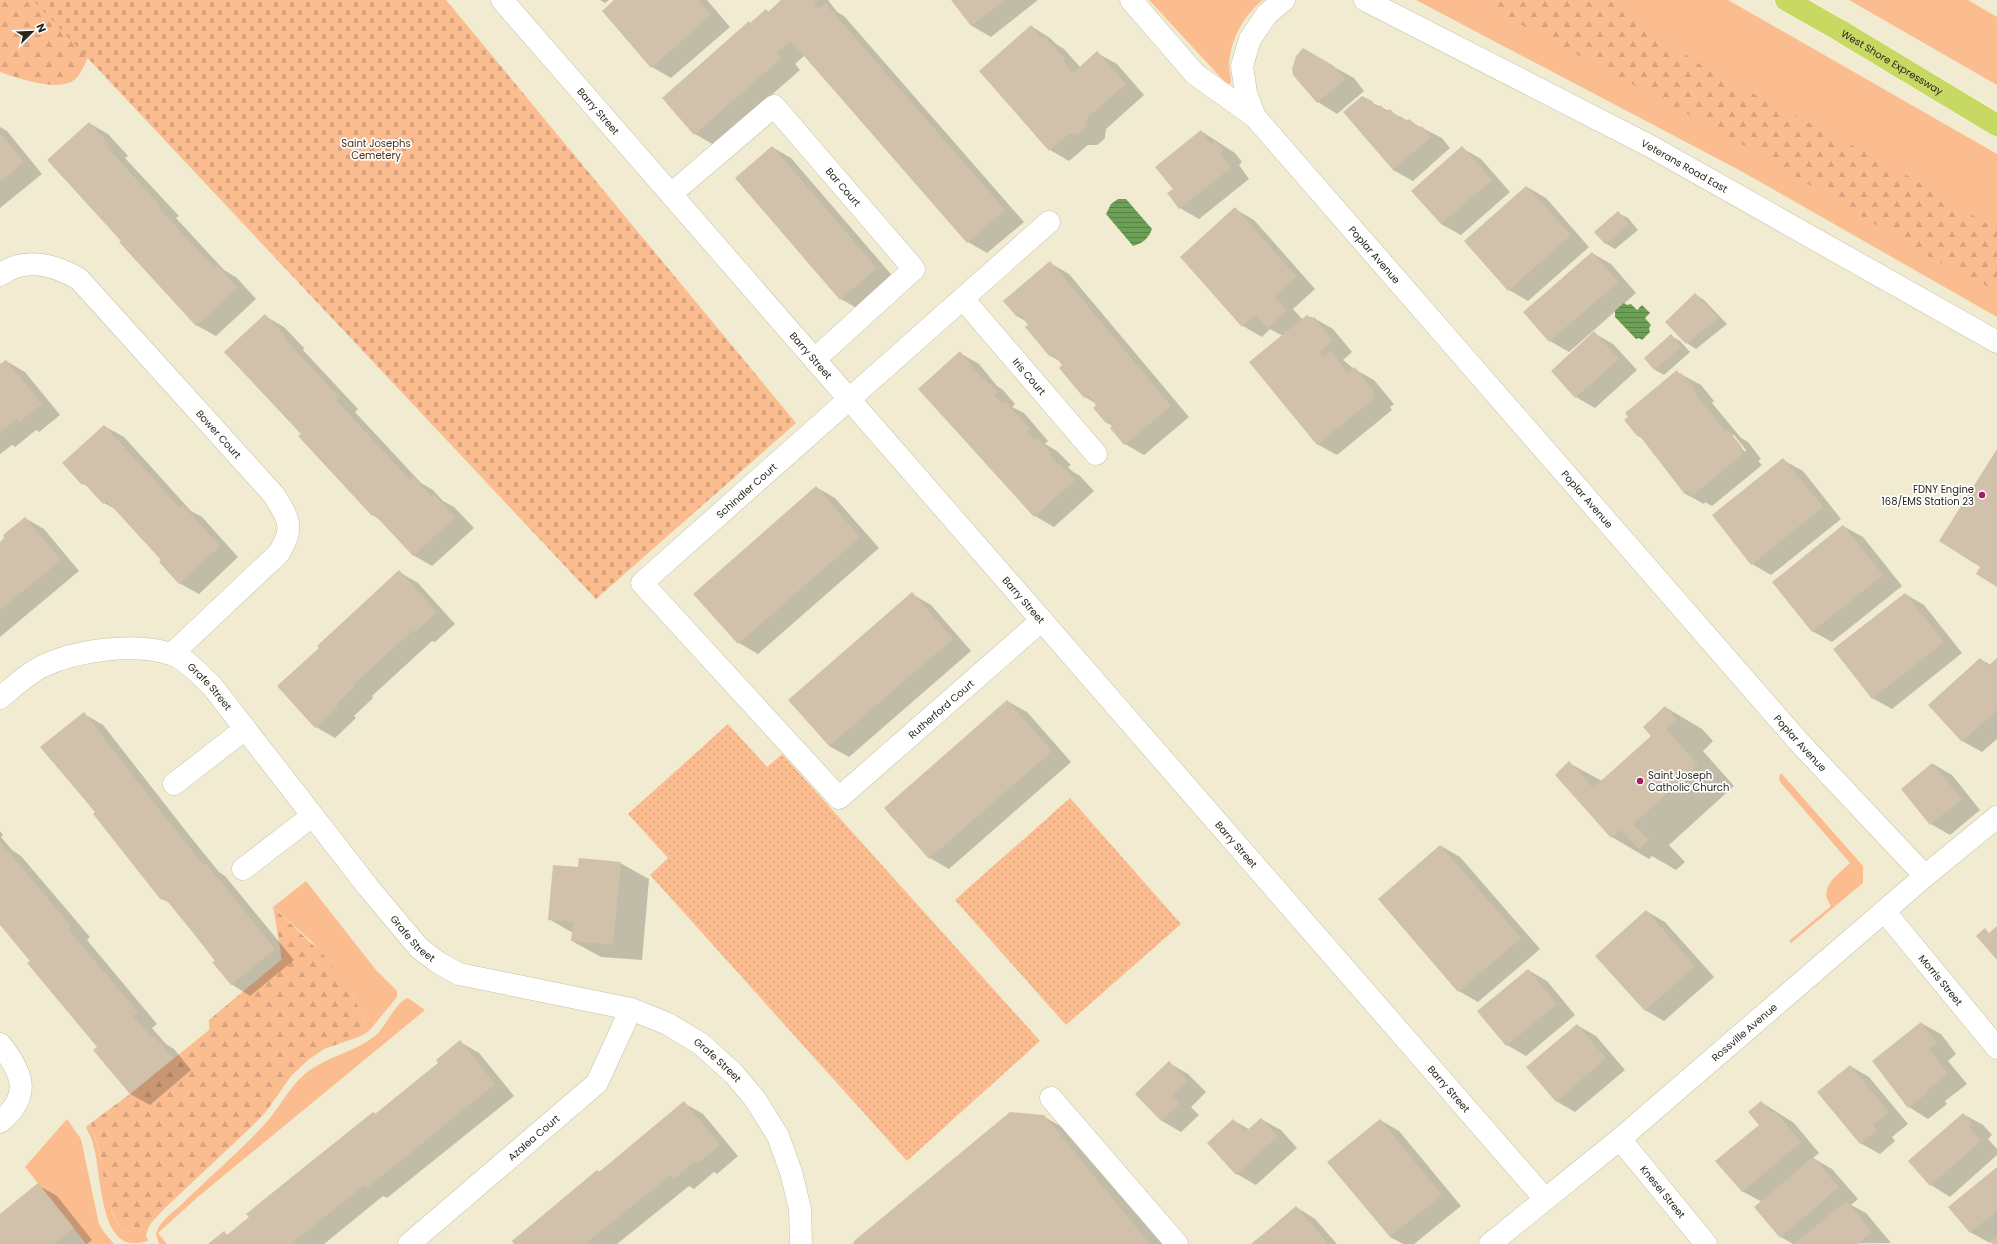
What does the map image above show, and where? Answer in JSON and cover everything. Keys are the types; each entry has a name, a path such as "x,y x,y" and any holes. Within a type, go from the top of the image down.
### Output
{"highway":[{"name":"West Shore Expressway","path":"1786,0 1997,125"}],"street":[{"name":"Barry Street","path":"502,0 1544,1199"},
{"name":"Poplar Avenue","path":"1131,0 1195,74 1256,117 1798,741 1925,876"},
{"name":"Poplar Avenue","path":"1256,117 1246,93 1242,66 1250,39 1267,14 1284,0"},
{"name":"Veterans Road East","path":"1365,0 1650,146 1997,342"},
{"name":"Bar Court","path":"671,194 774,106 914,270 815,359"},
{"path":"850,399 1049,222"},
{"name":"Bower Court","path":"0,275 20,266 44,265 61,268 79,279 274,495 283,509 289,524 286,541 279,553 172,654"},
{"name":"Iris Court","path":"963,299 1096,454"},
{"name":"Schindler Court","path":"839,798 642,583 850,399"},
{"name":"Rutherford Court","path":"839,798 1042,620"},
{"name":"Grafe Street","path":"6,693 39,669 68,656 100,650 136,649 172,654 195,669 212,686 368,887 419,948 439,963 459,974 631,1009 668,1024 701,1044 734,1074 755,1099 778,1136 791,1172 800,1209 801,1244"},
{"path":"174,784 245,729"},
{"path":"243,869 312,816"},
{"name":"Rossville Avenue","path":"1490,1244 1620,1139 1925,876 1997,817"},
{"name":"Morris Street","path":"1885,912 1997,1048"},
{"name":"Azalea Court","path":"409,1244 596,1083 631,1009"},
{"path":"0,1044 8,1054 22,1082 21,1095 8,1115 0,1122"},
{"path":"1051,1098 1177,1244"},
{"name":"Knesel Street","path":"1620,1139 1706,1244"}],"green space":[{"path":"0,0 88,0 98,33 79,75 72,81 53,85 41,84 0,72"},
{"name":"Saint Josephs Cemetery","path":"33,0 446,0 796,423 596,599"},
{"path":"1149,0 1263,0 1250,13 1235,37 1229,64 1231,83 1229,84 1223,80"},
{"path":"1416,0 1728,0 1997,154 1997,317 1741,171"},
{"path":"1475,0 1608,0 1708,70 1895,168 1997,230 1997,291 1931,258 1723,133"},
{"path":"1849,0 1968,0 1997,17 1997,85"},
{"path":"728,724 767,767 782,754 1040,1041 907,1161 650,875 668,858 628,814"},
{"path":"1781,773 1863,866 1863,883 1791,943 1789,941 1831,906 1827,899 1826,893 1828,888 1835,877 1850,863 1780,782 1779,777"},
{"path":"1070,798 1181,924 1066,1025 955,900"},
{"path":"306,881 376,970 397,991 397,997 369,1031 352,993 312,942 273,907"},
{"path":"273,907 328,959 352,993 369,1031 361,1036 324,1049 308,1060 291,1076 265,1113 165,1208 151,1223 148,1229 132,1232 123,1231 112,1212 106,1190 98,1147 91,1123 130,1094 209,1030 209,1020 282,959"},
{"path":"408,998 425,1010 199,1196 158,1233 167,1244 159,1244 156,1234 163,1222 254,1135 270,1118 303,1075 318,1065 360,1046 375,1036 399,1004"},
{"path":"67,1119 81,1139 99,1224 114,1244 86,1244 25,1167"},
{"path":"91,1123 112,1213 123,1231 131,1232 148,1229 146,1235 148,1241 137,1243 126,1242 117,1235 111,1225 102,1198 96,1155 86,1127"}],"shaded area":[{"path":"1118,199 1126,199 1152,229 1145,240 1133,246 1106,214 1111,204"},
{"path":"1624,303 1627,305 1631,304 1637,310 1642,305 1650,313 1645,318 1651,325 1649,328 1650,332 1642,340 1639,338 1636,339 1615,317 1615,311"}],"building":[{"path":"614,0 698,0 711,15 651,68 602,11"},
{"path":"781,0 819,0 814,4 818,9 825,3 1005,210 967,243 791,41 776,53 782,58 694,135 662,98 749,21 750,23 766,9 768,12"},
{"path":"951,0 1005,0 971,26"},
{"path":"1031,25 1043,39 1045,37 1065,59 1063,61 1073,73 1097,51 1126,84 1087,118 1086,127 1077,135 1069,134 1049,151 979,71"},
{"path":"1303,48 1334,66 1345,79 1317,103 1293,75 1292,69 1296,56"},
{"path":"1362,96 1372,101 1377,108 1381,105 1386,112 1390,109 1399,118 1401,116 1406,122 1409,119 1420,128 1422,126 1431,137 1393,170 1343,112"},
{"path":"89,122 109,144 107,147 160,205 158,207 214,268 217,265 237,288 196,326 47,160"},
{"path":"1201,130 1211,144 1215,140 1224,151 1220,154 1231,168 1179,209 1167,193 1173,189 1155,167"},
{"path":"0,133 24,162 0,182"},
{"path":"772,146 877,268 840,300 735,178"},
{"path":"1462,146 1492,180 1441,224 1411,191"},
{"path":"1526,186 1571,235 1508,291 1464,241"},
{"path":"1235,207 1297,277 1275,297 1287,311 1267,328 1255,315 1242,327 1180,257"},
{"path":"1618,211 1629,224 1605,244 1594,232"},
{"path":"1592,252 1618,282 1549,342 1523,312"},
{"path":"1050,261 1171,406 1124,445 1110,428 1113,425 1109,421 1106,423 1093,408 1096,405 1088,395 1084,398 1059,368 1062,365 1053,354 1050,357 1025,327 1028,325 1020,314 1017,317 1003,301"},
{"path":"1695,293 1718,318 1686,344 1665,322"},
{"path":"265,314 286,337 284,338 340,398 336,400 410,480 413,477 432,497 434,494 455,517 413,556 374,514 372,516 298,436 301,434 224,352"},
{"path":"1307,315 1311,319 1314,317 1333,341 1320,352 1324,357 1331,351 1348,373 1355,367 1375,393 1372,396 1374,398 1317,445 1249,362"},
{"path":"1594,331 1619,359 1575,398 1551,371"},
{"path":"1671,334 1681,347 1654,370 1644,358"},
{"path":"960,351 982,379 983,377 997,392 994,395 1002,404 1005,401 1030,429 1027,432 1035,441 1038,438 1052,454 1050,455 1058,465 1060,463 1075,480 1034,517 918,389"},
{"path":"6,360 42,404 19,422 17,419 0,433 0,364"},
{"path":"1677,370 1679,374 1681,373 1695,389 1693,391 1726,432 1728,430 1742,447 1740,449 1743,454 1692,496 1687,491 1684,493 1639,435 1638,437 1624,420 1628,417 1625,413"},
{"path":"104,425 180,508 183,505 220,546 179,584 159,562 161,560 107,501 103,504 84,483 82,485 62,463"},
{"name":"FDNY Engine 168/EMS Station 23","path":"1997,449 1997,587 1976,574 1980,567 1939,541"},
{"path":"1783,458 1823,507 1751,565 1712,515"},
{"path":"816,486 860,537 738,644 693,594"},
{"path":"25,517 61,560 0,610 0,542 4,538 3,535"},
{"path":"1843,525 1883,575 1812,632 1772,582"},
{"path":"399,570 437,612 415,632 413,630 353,685 354,687 336,705 338,707 315,728 277,686 319,648 317,646"},
{"path":"912,592 953,639 829,746 788,700"},
{"path":"1905,593 1944,642 1872,699 1833,649"},
{"path":"1980,658 1988,666 1997,658 1997,710 1962,742 1928,705"},
{"path":"1007,700 1052,751 929,859 884,808"},
{"name":"Saint Joseph Catholic Church","path":"1665,706 1677,720 1666,729 1698,765 1633,824 1649,840 1639,849 1621,830 1611,838 1555,775 1569,761 1593,788 1651,736 1643,727"},
{"path":"84,712 169,822 204,865 206,863 275,949 231,985 212,962 215,961 198,939 164,897 161,900 93,814 95,812 40,747"},
{"path":"1932,763 1962,799 1930,825 1901,789"},
{"path":"1,843 71,926 68,929 138,1012 133,1016 152,1038 154,1036 173,1058 130,1094 93,1050 97,1047 27,963 30,961 0,925"},
{"path":"1440,845 1521,938 1458,992 1378,899"},
{"path":"579,858 621,862 613,945 571,941 573,922 548,920 553,865 578,867"},
{"path":"1646,910 1695,966 1645,1011 1595,956"},
{"path":"1997,926 1997,960 1976,936 1985,928 1989,933"},
{"path":"1528,969 1557,1004 1506,1046 1477,1011"},
{"path":"1921,1022 1937,1043 1929,1049 1948,1073 1908,1108 1872,1061"},
{"path":"1577,1024 1606,1058 1556,1102 1526,1067"},
{"path":"460,1040 495,1084 367,1188 364,1185 291,1244 208,1244 224,1231 227,1235 249,1217 246,1214 373,1112 375,1114 438,1063 436,1060"},
{"path":"1169,1061 1187,1081 1172,1095 1180,1103 1161,1121 1135,1094"},
{"path":"1850,1065 1889,1112 1873,1125 1877,1130 1860,1144 1817,1092"},
{"path":"684,1101 720,1145 697,1164 695,1161 674,1179 671,1175 587,1242 589,1244 514,1244 512,1241 597,1170 599,1172"},
{"path":"1761,1101 1772,1113 1775,1111 1801,1142 1742,1192 1715,1161 1759,1125 1748,1112"},
{"path":"1010,1112 1044,1115 1150,1244 853,1244 854,1241"},
{"path":"1963,1113 1973,1124 1969,1127 1981,1141 1930,1186 1908,1161"},
{"path":"1261,1118 1278,1136 1236,1175 1207,1143 1233,1119 1245,1132"},
{"path":"1380,1119 1442,1195 1390,1237 1327,1162"},
{"path":"1813,1157 1839,1187 1780,1238 1754,1207"},
{"path":"1997,1167 1997,1211 1970,1233 1948,1207"},
{"path":"38,1183 74,1228 54,1244 0,1244 0,1214"},
{"path":"1847,1201 1872,1232 1857,1244 1794,1244"},
{"path":"1296,1206 1328,1244 1251,1244 1274,1225"},
{"path":"1997,1236 1997,1244 1993,1244 1990,1241"}],"place":[{"name":"FDNY Engine 168/EMS Station 23","path":"1982,495"},
{"name":"Saint Joseph Catholic Church","path":"1640,781"}]}
